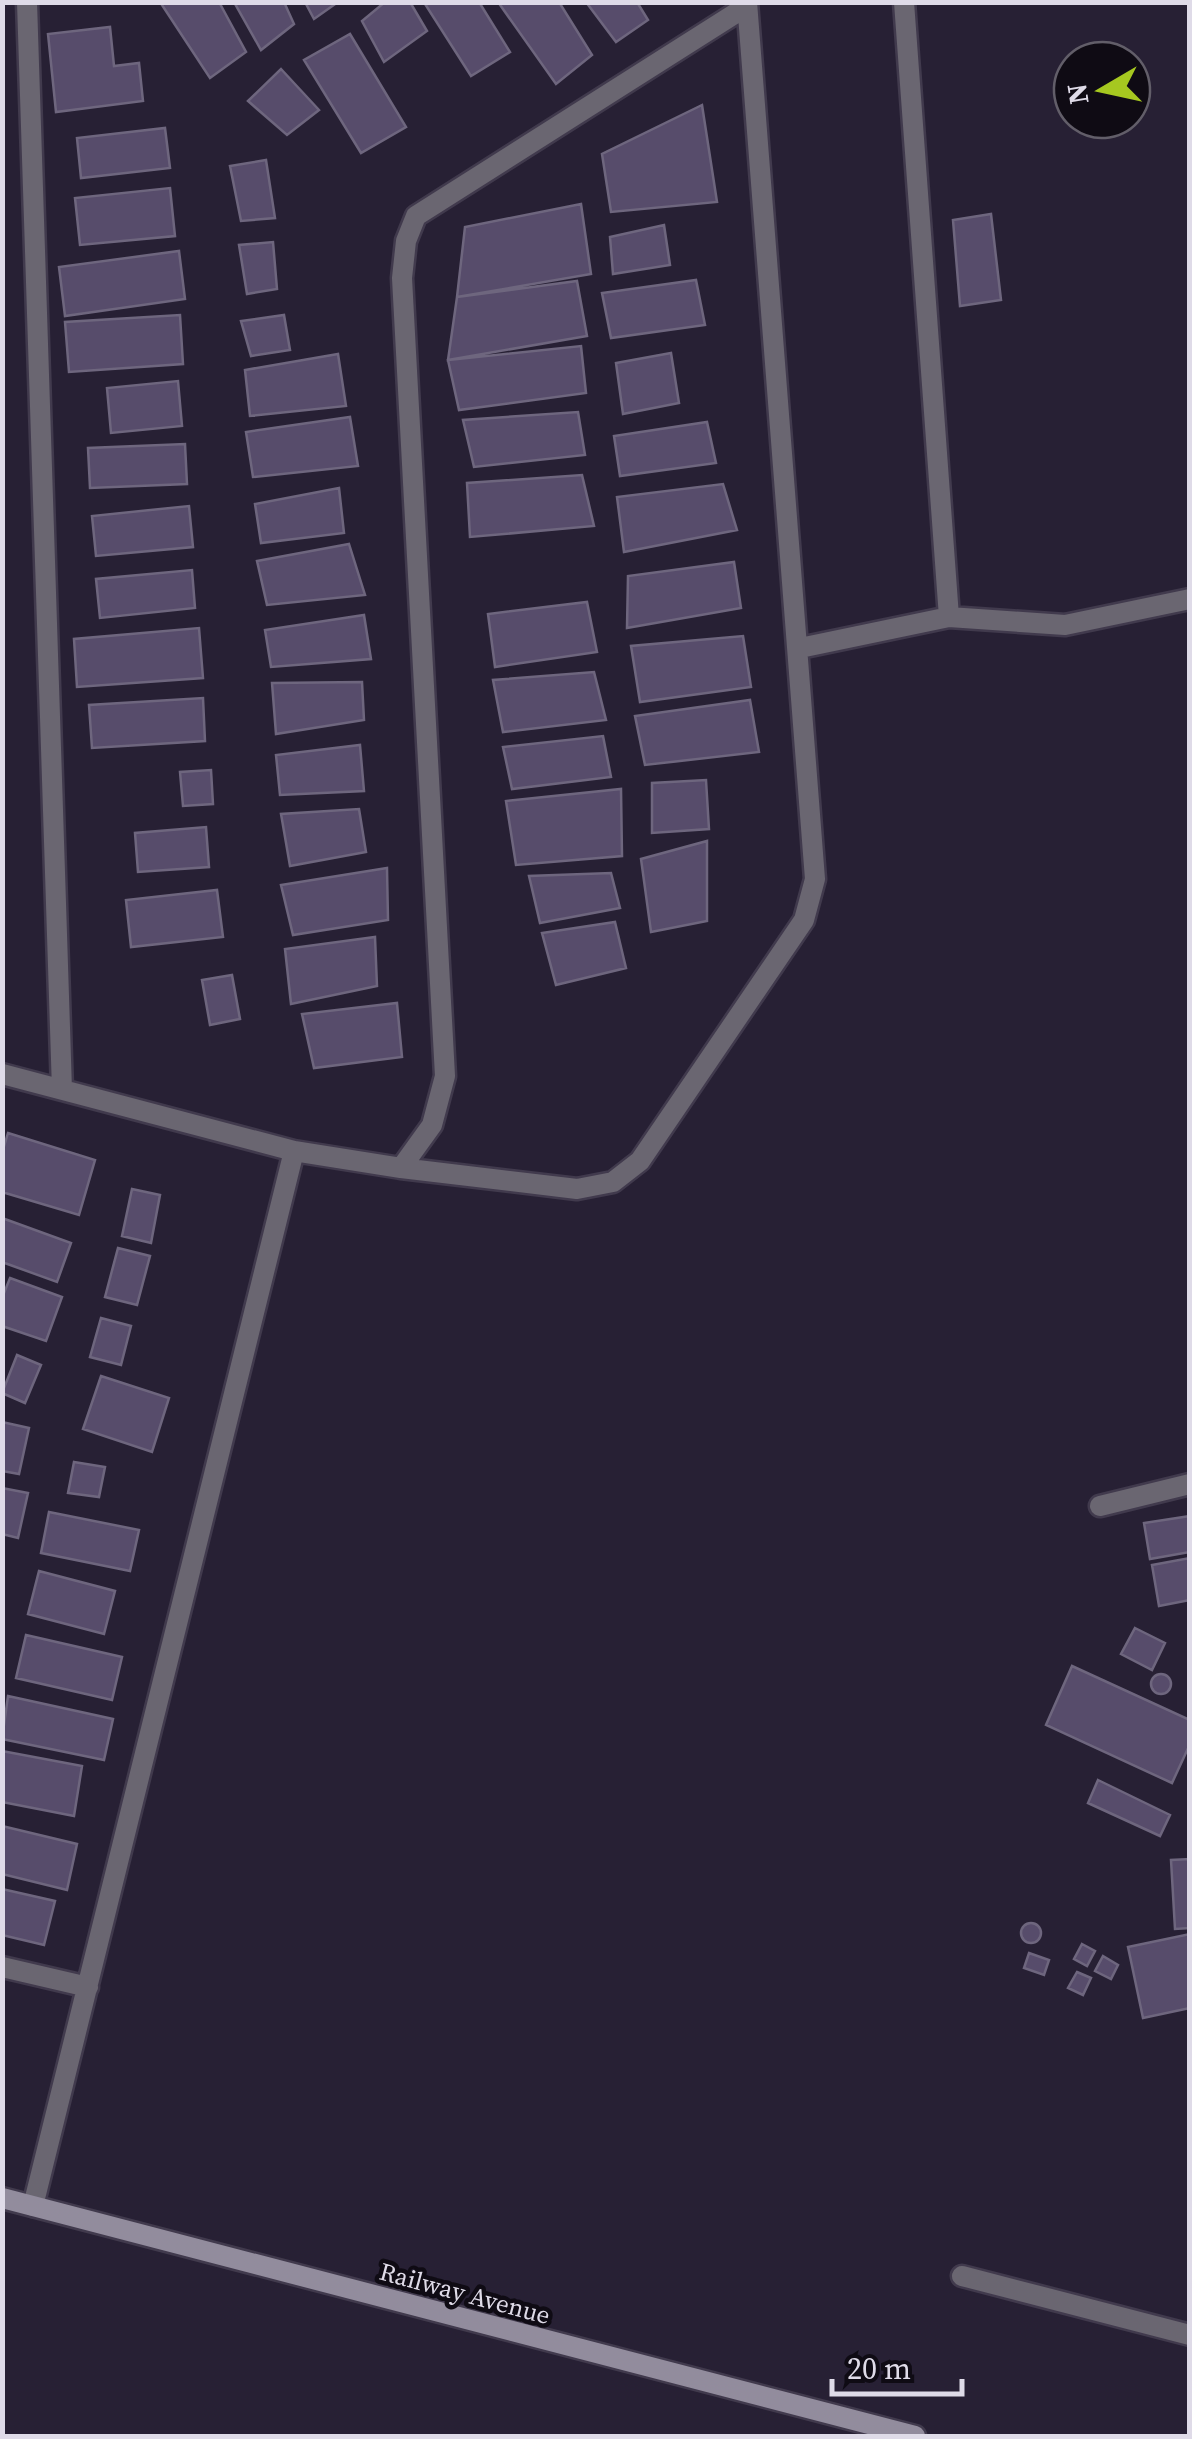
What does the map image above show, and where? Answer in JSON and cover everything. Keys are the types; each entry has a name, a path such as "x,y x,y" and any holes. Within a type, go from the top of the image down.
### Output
{"street":[{"path":"27,2 62,1090"},
{"path":"904,2 949,617"},
{"path":"2,1074 294,1151 401,1168 578,1189 613,1182 640,1161 804,920 815,879 747,4 416,216 406,241 402,278 445,1076 432,1126 401,1168"},
{"path":"800,648 949,617 1065,625 1190,600"},
{"path":"33,2206 294,1151"},
{"path":"1100,1506 1190,1484"},
{"path":"2,1967 88,1986"},
{"name":"Railway Avenue","path":"2,2198 915,2436"},
{"path":"962,2276 1190,2336"}],"building":[{"path":"160,2 219,2 246,52 210,78"},
{"path":"234,2 284,2 294,24 261,50"},
{"path":"305,2 338,2 314,19"},
{"path":"385,2 410,2 427,31 384,62 362,21"},
{"path":"479,2 510,52 471,76 425,4"},
{"path":"498,2 559,2 592,55 556,84"},
{"path":"586,2 637,2 648,20 616,42"},
{"path":"110,27 114,66 139,63 143,101 56,112 48,34"},
{"path":"350,34 406,127 361,153 304,60"},
{"path":"281,69 319,110 287,135 248,101"},
{"path":"702,105 717,202 611,212 602,154"},
{"path":"165,128 170,168 81,178 77,138"},
{"path":"266,160 275,218 241,221 230,166"},
{"path":"170,188 175,236 80,245 75,198"},
{"path":"581,204 591,274 457,297 465,227"},
{"path":"991,214 1001,300 960,306 953,220"},
{"path":"664,225 670,265 613,274 610,237"},
{"path":"273,242 277,289 247,294 239,245"},
{"path":"179,251 185,299 65,316 59,267"},
{"path":"696,280 705,325 611,338 602,293"},
{"path":"577,281 587,336 448,360 457,297"},
{"path":"180,315 183,364 69,372 65,322"},
{"path":"284,315 290,350 251,356 241,321"},
{"path":"581,346 586,393 459,410 448,360"},
{"path":"671,353 679,403 623,414 616,363"},
{"path":"338,354 346,406 250,416 245,370"},
{"path":"178,381 182,426 111,433 107,388"},
{"path":"578,412 585,455 474,467 463,420"},
{"path":"350,417 358,466 253,477 246,432"},
{"path":"707,422 716,463 620,476 614,436"},
{"path":"185,444 187,484 90,488 88,448"},
{"path":"582,475 594,526 470,537 467,483"},
{"path":"723,484 737,530 624,552 617,497"},
{"path":"339,488 344,533 261,543 255,504"},
{"path":"189,506 193,547 96,556 92,516"},
{"path":"349,544 365,595 267,605 257,561"},
{"path":"734,562 741,608 627,628 628,576"},
{"path":"192,570 195,608 100,618 96,579"},
{"path":"587,602 597,652 495,667 488,614"},
{"path":"364,615 371,659 271,667 265,630"},
{"path":"199,628 203,678 77,687 74,639"},
{"path":"743,636 751,687 640,702 631,646"},
{"path":"594,672 606,720 503,732 493,680"},
{"path":"362,682 364,720 276,734 272,683"},
{"path":"203,698 205,741 92,748 89,705"},
{"path":"750,700 759,752 645,765 635,716"},
{"path":"603,736 611,777 512,789 503,747"},
{"path":"360,745 364,791 280,795 276,755"},
{"path":"211,770 213,804 183,806 180,772"},
{"path":"706,780 709,829 652,833 652,783"},
{"path":"621,789 622,856 516,865 506,801"},
{"path":"359,809 366,852 290,866 281,814"},
{"path":"206,827 209,867 138,872 135,833"},
{"path":"707,841 707,921 651,932 641,859"},
{"path":"387,868 388,920 293,935 281,885"},
{"path":"611,873 620,908 540,923 529,876"},
{"path":"217,890 223,937 131,947 126,900"},
{"path":"615,922 626,968 556,985 542,933"},
{"path":"375,937 377,986 291,1004 285,949"},
{"path":"232,975 240,1019 210,1025 202,980"},
{"path":"397,1003 402,1057 314,1068 302,1014"},
{"path":"8,1133 95,1160 79,1215 2,1192 2,1153"},
{"path":"132,1189 160,1195 151,1243 122,1236"},
{"path":"2,1218 71,1243 57,1282 2,1262"},
{"path":"118,1248 150,1256 137,1305 105,1297"},
{"path":"10,1278 62,1297 46,1341 2,1326 2,1298"},
{"path":"101,1318 131,1326 121,1365 90,1357"},
{"path":"17,1355 41,1365 25,1403 2,1393"},
{"path":"101,1376 169,1398 152,1452 83,1429"},
{"path":"2,1422 29,1428 19,1474 2,1471"},
{"path":"74,1462 105,1467 99,1497 68,1493"},
{"path":"2,1488 28,1493 18,1538 2,1534"},
{"path":"49,1512 139,1530 130,1571 41,1553"},
{"path":"1190,1516 1190,1552 1150,1559 1144,1523"},
{"path":"1190,1558 1190,1600 1159,1606 1152,1565"},
{"path":"39,1571 115,1591 104,1634 28,1614"},
{"path":"1135,1628 1165,1643 1152,1670 1121,1654"},
{"path":"26,1635 122,1657 112,1700 16,1678"},
{"path":"1072,1666 1190,1720 1190,1744 1172,1783 1046,1725"},
{"path":"1157,1674 1165,1674 1171,1684 1165,1694 1157,1694 1151,1688 1151,1680"},
{"path":"8,1696 113,1719 104,1760 2,1739"},
{"path":"2,1751 82,1766 74,1816 2,1802"},
{"path":"1098,1780 1170,1815 1160,1836 1088,1803"},
{"path":"2,1826 77,1844 67,1890 2,1874"},
{"path":"1190,1859 1190,1928 1175,1929 1171,1860"},
{"path":"2,1889 55,1901 44,1945 2,1935"},
{"path":"1031,1923 1041,1933 1031,1943 1021,1933"},
{"path":"1190,1934 1190,2008 1143,2018 1128,1947"},
{"path":"1082,1944 1095,1951 1087,1966 1074,1959"},
{"path":"1029,1953 1049,1960 1044,1975 1024,1968"},
{"path":"1103,1956 1118,1965 1111,1979 1095,1971"},
{"path":"1077,1972 1091,1978 1083,1995 1068,1988"}]}
